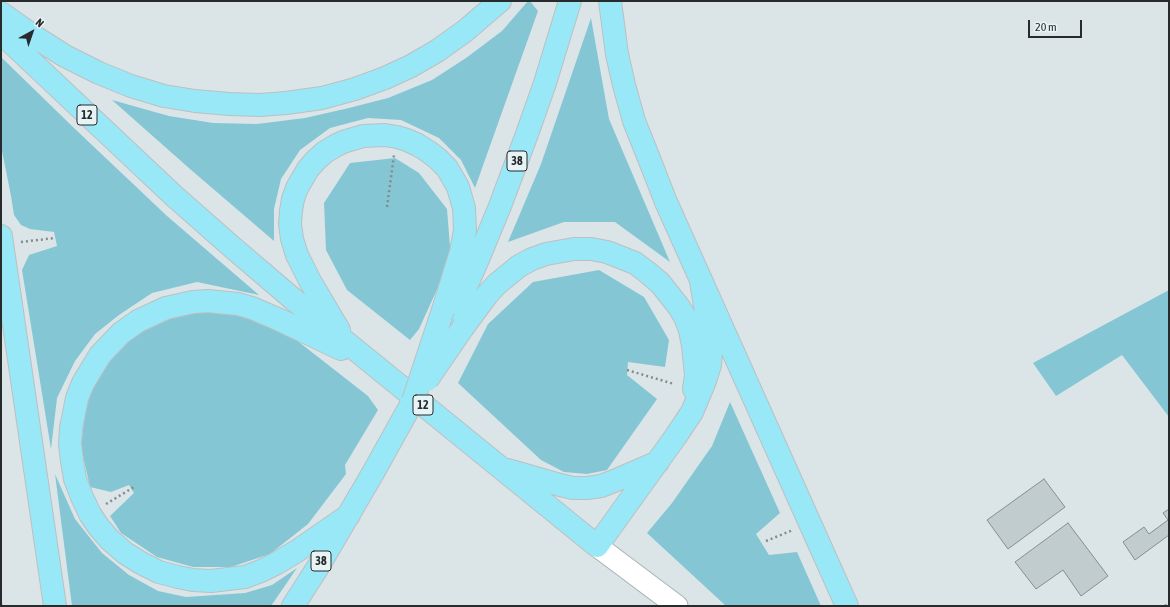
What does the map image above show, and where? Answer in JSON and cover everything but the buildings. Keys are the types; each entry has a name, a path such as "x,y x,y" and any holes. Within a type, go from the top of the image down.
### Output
{"main road":[{"path":"1,13 65,56 99,73 131,86 164,96 195,101 260,105 286,104 322,98 355,89 384,78 411,66 437,51 466,31 500,1"},
{"name":"38","path":"293,606 349,515 413,401 453,318 482,250 546,83 570,1"},
{"path":"610,1 617,54 624,85 634,120 666,202 847,606"},
{"name":"12","path":"1,33 179,201 232,248 346,343 597,546"},
{"path":"346,343 310,281 297,255 292,239 290,224 291,211 297,188 308,169 316,160 335,146 363,136 385,135 407,140 418,145 438,159 453,178 462,198 465,219 464,240 459,258 453,318"},
{"path":"2,240 55,606"},
{"path":"453,318 487,295 497,284 519,266 546,254 567,250 591,249 607,252 635,263 660,283 679,307 690,330 696,375 693,398 676,436"},
{"path":"597,546 659,461 692,412 706,381 710,366 711,352 701,281"},
{"path":"349,515 298,551 261,571 245,577 211,581 178,578 159,572 125,553 109,539 90,514 75,479 70,444 71,428 77,398 87,376 100,355 121,333 138,322 166,308 193,302 208,301 238,304 252,308 373,364"},
{"path":"499,467 560,485 573,488 587,488 601,486 659,461"}],"street":[{"path":"597,546 665,606"},
{"path":"597,546 677,606"}],"path":[{"path":"387,207 396,137"},
{"path":"2,240 55,238"},
{"path":"627,370 694,390"},
{"path":"90,514 134,487"},
{"path":"766,541 810,523"},
{"path":"1165,606 1169,604"}],"shaded area":[{"path":"528,1 530,1 538,11 475,188 461,160 439,138 401,120 368,118 330,128 300,150 281,179 274,209 274,241 112,100 169,116 213,123 257,124 305,118 349,108 388,98 432,80 466,58 502,31"},
{"path":"591,18 609,119 670,262 615,222 564,222 508,242 541,164"},
{"path":"1,57 167,216 259,295 197,282 152,293 119,315 95,334 75,361 57,398 51,449 22,270 29,255 57,246 54,232 30,229 21,225 14,215 1,146"},
{"path":"395,158 419,173 447,209 451,259 419,329 410,340 347,290 326,250 324,203 350,163"},
{"path":"599,270 644,297 669,340 665,367 628,362 627,375 657,399 607,470 587,474 564,472 541,460 458,383 488,324 533,282"},
{"path":"1169,290 1169,417 1122,355 1056,396 1033,363"},
{"path":"210,311 241,315 295,339 368,396 378,410 345,465 346,474 308,524 270,554 231,567 193,567 157,557 121,533 110,516 134,493 129,485 111,492 90,487 81,447 86,404 103,367 127,342 150,326 182,315"},
{"path":"730,402 780,513 756,534 769,555 797,552 821,606 726,606 647,533 672,503 712,446"},
{"path":"55,474 75,519 102,553 129,575 158,591 186,597 245,593 272,585 297,568 271,606 72,606"}]}
